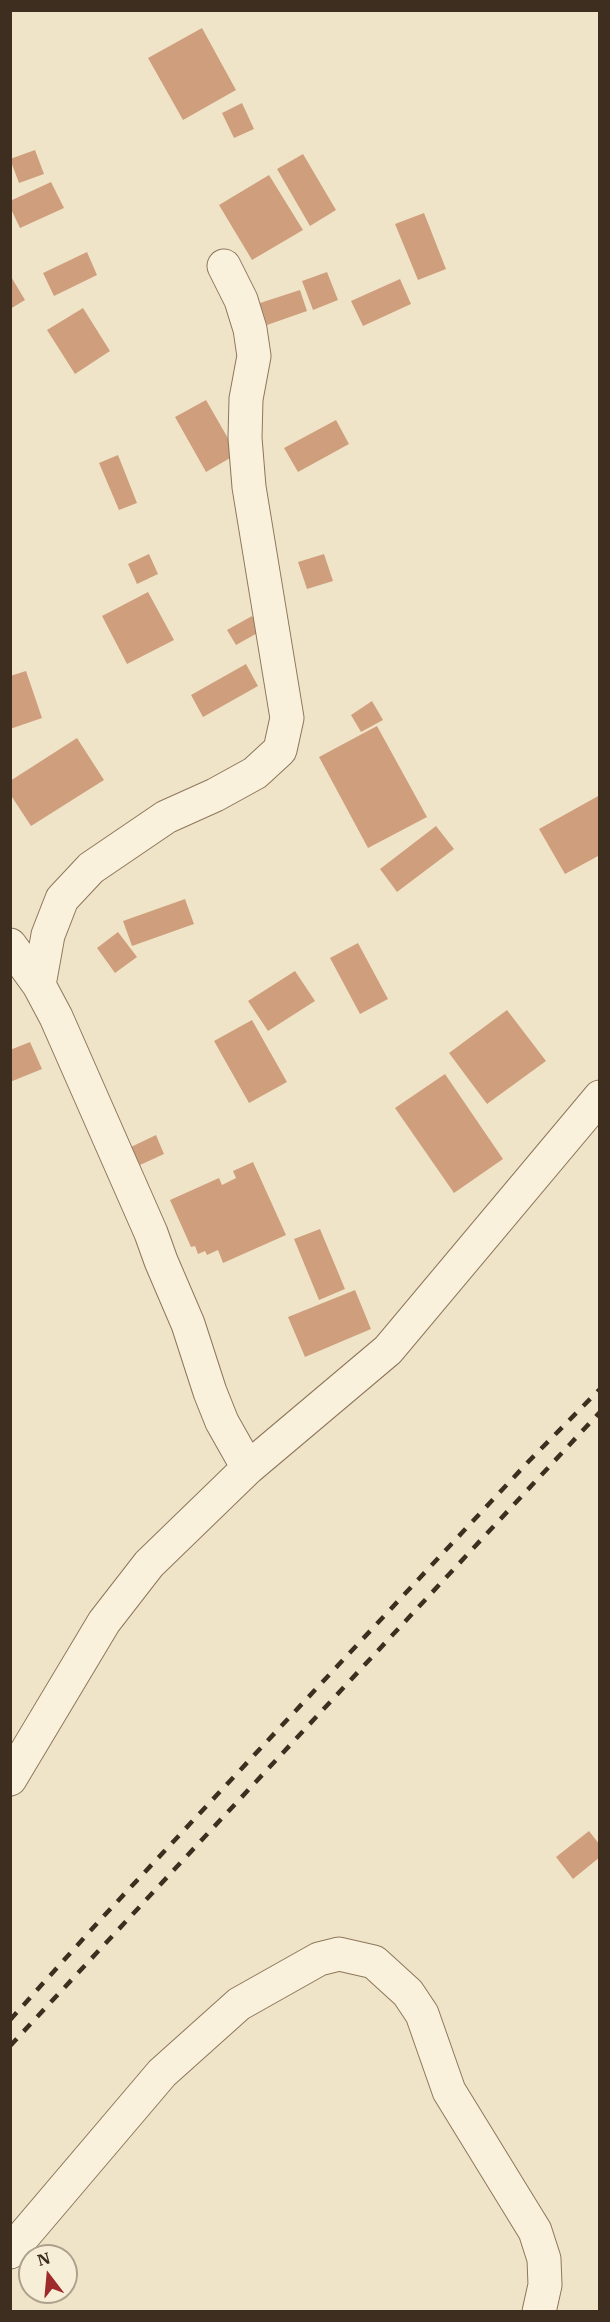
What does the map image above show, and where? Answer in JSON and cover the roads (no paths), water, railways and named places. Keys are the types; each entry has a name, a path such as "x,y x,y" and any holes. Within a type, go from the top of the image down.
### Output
{"street":[{"path":"39,986 48,935 62,899 91,868 166,817 215,795 255,773 280,750 287,718 249,487 245,438 246,399 254,356 250,329 241,300 224,266"},
{"path":"10,945 39,986 56,1017 151,1233 160,1261 188,1324 222,1422 248,1468"},
{"path":"10,1779 104,1622 149,1564 248,1468 388,1350 600,1097"},
{"path":"10,2252 162,2073 239,2004 318,1959 339,1954 374,1962 408,1992 422,2014 449,2091 535,2232 544,2259 545,2285 539,2312"}],"railway":[{"path":"10,2020 101,1919 529,1461 600,1389"},
{"path":"10,2046 600,1412"}]}
